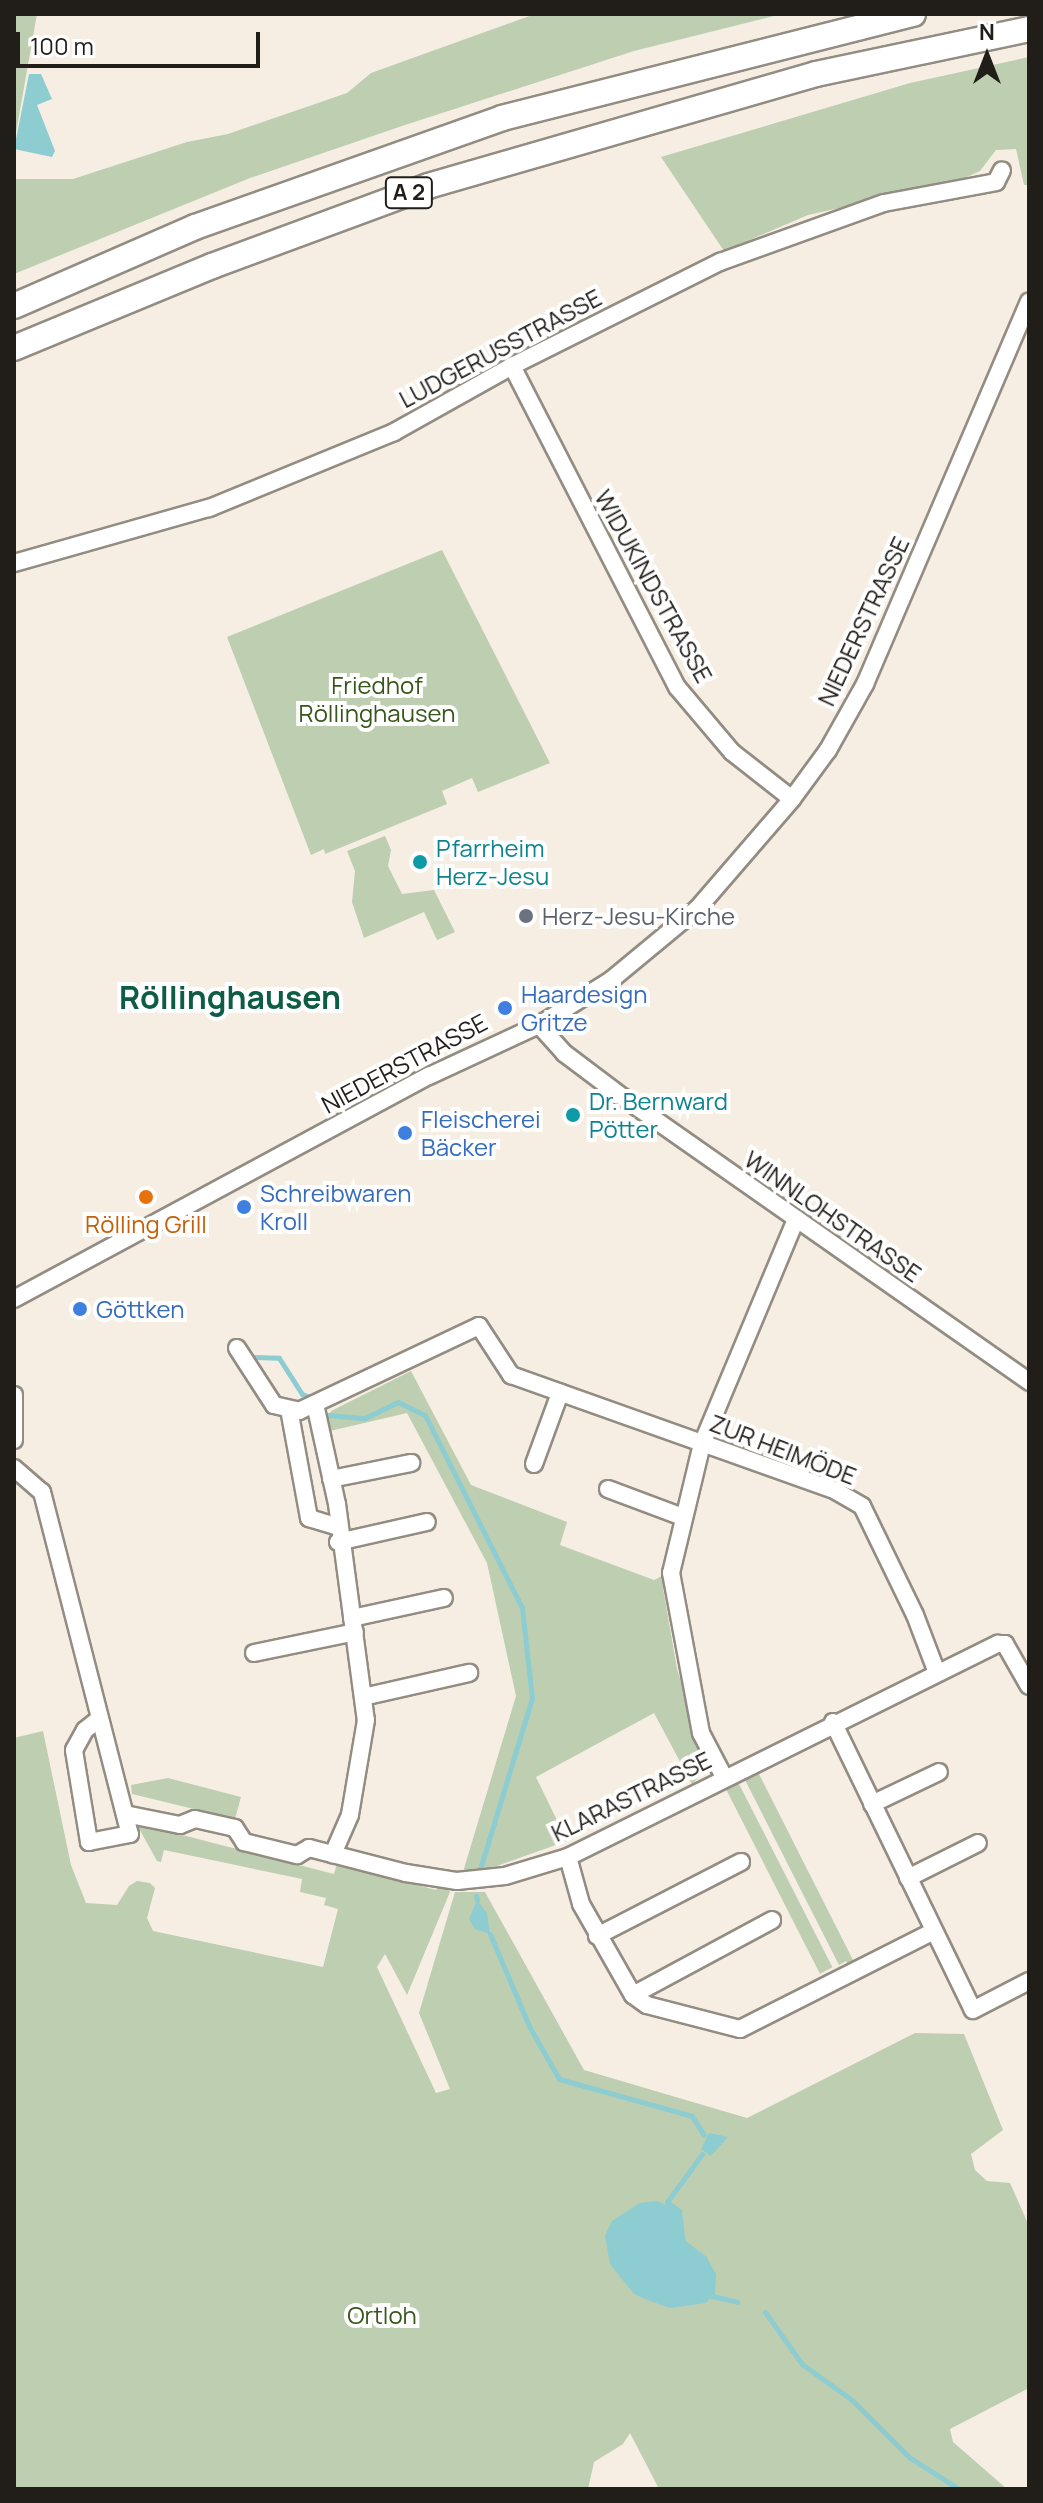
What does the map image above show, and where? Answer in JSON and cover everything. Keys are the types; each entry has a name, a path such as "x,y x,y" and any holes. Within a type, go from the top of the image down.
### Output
{"highway":[{"name":"A 2","path":"14,306 195,227 502,118 889,17 913,14"},
{"name":"A 2","path":"14,348 212,266 428,186 816,74 1029,29"}],"street":[{"name":"LUDGERUSSTRASSE","path":"14,563 209,508 394,432 512,366 720,262 800,230 884,203 996,182 1002,170"},
{"name":"NIEDERSTRASSE","path":"14,1299 442,1069 539,1025 611,980 698,908 792,799 828,750 865,684 1029,302"},
{"name":"WIDUKINDSTRASSE","path":"512,366 677,687 732,752 792,799"},
{"name":"WINNLOHSTRASSE","path":"539,1025 573,1061 1029,1382"},
{"path":"724,1777 701,1733 671,1573 680,1516 702,1444 796,1219"},
{"name":"ZUR HEIMÖDE","path":"289,1409 299,1411 479,1326 511,1375 836,1491 862,1506 915,1615 937,1673"},
{"path":"237,1348 274,1405 289,1409 309,1518 337,1534 427,1522"},
{"path":"534,1464 560,1393"},
{"path":"14,1395 14,1440"},
{"path":"315,1404 331,1479 366,1720 350,1815 333,1854"},
{"path":"331,1479 411,1463"},
{"path":"14,1468 42,1492 98,1720 105,1725 130,1834 89,1842 74,1750 85,1730 98,1720"},
{"path":"608,1489 680,1516"},
{"path":"254,1653 444,1598"},
{"name":"KLARASTRASSE","path":"125,1814 180,1825 195,1819 235,1828 244,1842 297,1855 309,1848 457,1881 505,1876 568,1857 833,1722 1005,1644 1029,1686"},
{"path":"363,1697 469,1673"},
{"path":"833,1722 973,2010 1029,1981"},
{"path":"872,1804 939,1772"},
{"path":"908,1878 978,1843"},
{"path":"568,1857 581,1904 633,1995 647,2005 740,2029 934,1931"},
{"path":"597,1936 741,1862"},
{"path":"633,1995 772,1920"}],"green space":[{"path":"16,14 37,14 14,144 14,25"},
{"path":"535,14 782,14 634,51 405,125 250,178 14,274 14,179 73,179 187,142 228,134 347,93 371,73"},
{"path":"1029,57 1029,185 1024,185 1016,149 996,150 980,171 958,181 808,215 724,251 661,157 910,83"},
{"name":"Friedhof Röllinghausen","path":"442,550 550,763 478,792 472,778 442,791 447,804 325,854 324,849 311,855 227,637"},
{"path":"385,836 391,850 388,866 402,894 434,890 455,932 437,940 424,912 364,938 352,902 355,871 347,851"},
{"path":"411,1371 471,1485 567,1522 560,1545 654,1580 666,1574 663,1588 677,1669 706,1760 702,1774 692,1784 654,1713 536,1777 567,1841 483,1871 463,1872 516,1696 487,1563 407,1413 330,1431 327,1421 331,1411"},
{"name":"Ortloh","path":"43,1731 71,1865 86,1903 117,1905 129,1886 137,1881 150,1883 155,1888 147,1918 153,1931 323,1967 338,1909 324,1905 326,1898 300,1892 302,1879 164,1850 161,1862 157,1861 136,1823 334,1874 337,1864 436,1890 441,1880 450,1892 407,1995 385,1954 377,1967 436,2093 450,2089 419,2013 455,1892 485,1892 584,2070 747,2118 915,2033 964,2034 1003,2130 971,2154 975,2170 987,2181 1010,2183 1029,2226 1029,2388 950,2429 953,2442 1007,2489 659,2489 630,2433 623,2444 594,2462 588,2489 14,2489 14,1738"},
{"path":"758,1772 855,1964 849,1967 846,1961 839,1965 744,1778"},
{"path":"168,1778 241,1797 235,1819 132,1794 131,1785"},
{"path":"738,1782 832,1967 820,1974 726,1788"}],"water":[{"path":"29,74 41,74 52,99 37,105 55,151 52,157 14,149"},
{"path":"477,1900 487,1913 490,1934 475,1929 469,1919"},
{"path":"709,2133 728,2137 711,2156 701,2149"},
{"path":"657,2201 679,2211 683,2242 704,2258 713,2274 712,2296 706,2303 670,2308 650,2301 634,2294 610,2264 605,2236 612,2221 640,2203"}],"waterway":[{"path":"254,1357 279,1358 302,1394 310,1397"},
{"path":"328,1415 365,1418 398,1402 425,1415 522,1608 532,1698 480,1869"},
{"path":"476,1896 477,1900"},
{"path":"490,1934 529,2026 559,2079 692,2116 704,2135"},
{"path":"702,2154 667,2202 679,2211 683,2242 704,2258 713,2274 712,2296 737,2302"},
{"path":"765,2312 802,2364 852,2400 909,2457 959,2489"}],"place":[{"name":"Pfarrheim Herz-Jesu","path":"420,862"},
{"name":"Herz-Jesu-Kirche","path":"526,916"},
{"name":"Haardesign Gritze","path":"505,1008"},
{"name":"Dr. Bernward Pötter","path":"573,1115"},
{"name":"Fleischerei Bäcker","path":"405,1133"},
{"name":"Rölling Grill","path":"146,1197"},
{"name":"Schreibwaren Kroll","path":"244,1207"},
{"name":"Göttken","path":"80,1309"}],"district":[{"name":"Röllinghausen","path":"230,997"}]}
